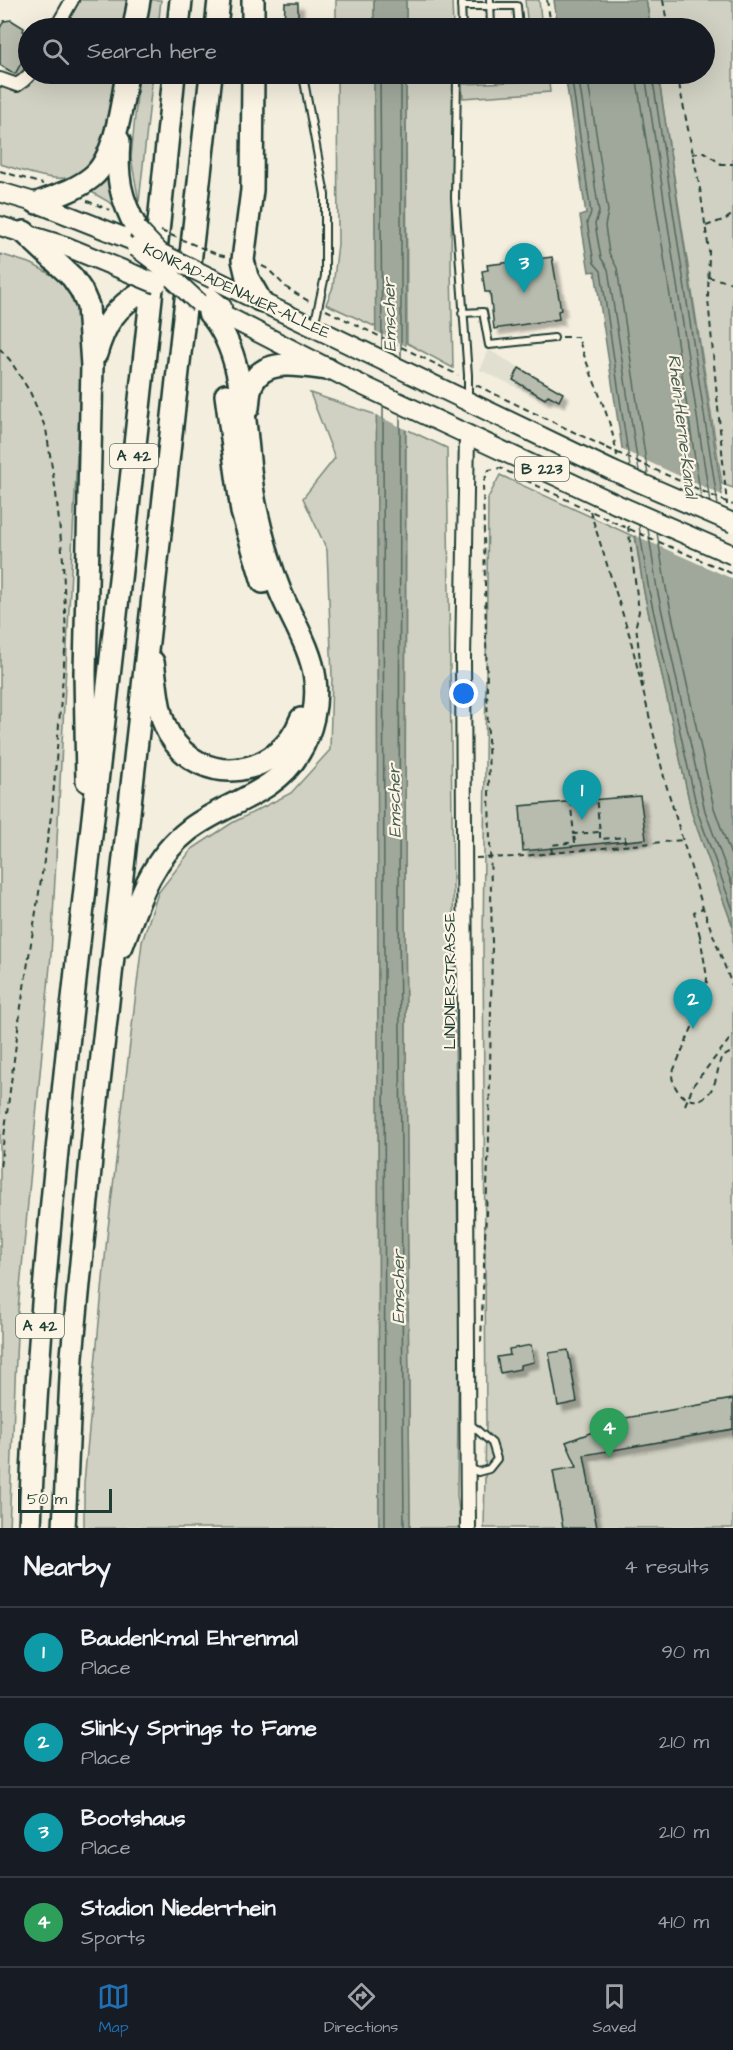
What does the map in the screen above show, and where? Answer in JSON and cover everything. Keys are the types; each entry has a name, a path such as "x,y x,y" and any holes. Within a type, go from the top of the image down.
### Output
{"highway":[{"path":"136,18 139,0"},
{"path":"179,18 181,0"},
{"path":"217,18 219,0"},
{"path":"253,0 253,18"},
{"path":"37,203 83,184 100,169 113,141 125,84"},
{"path":"125,84 117,174 132,235"},
{"name":"A 42","path":"30,1528 38,1356 90,839 142,386 173,84"},
{"name":"A 42","path":"64,1528 72,1356 93,1138 210,84"},
{"path":"253,84 252,190 243,260 246,278 260,300"},
{"path":"24,232 63,267 81,290 87,306 92,366 85,673 85,748 90,839"},
{"path":"92,366 106,324 119,308 184,296"},
{"path":"149,635 161,715 170,735 184,753 204,764 225,770 237,770 259,765 286,745 302,716 304,693 300,670 265,585 249,537 237,483 222,370 184,296"},
{"path":"111,974 145,885 164,854 175,841 204,819 253,795 279,778 299,754 311,726 316,695 312,664 279,589 255,503 235,361 225,334 184,296"},
{"path":"246,435 250,390 257,375 273,366 327,369"}],"main road":[{"name":"KONRAD-ADENAUER-ALLEE","path":"0,192 132,235 158,251 184,296"},
{"name":"KONRAD-ADENAUER-ALLEE","path":"0,226 65,246 184,296 327,369 447,426 733,555"},
{"path":"132,235 184,296"},
{"name":"KONRAD-ADENAUER-ALLEE","path":"184,296 232,289 260,300 449,394 612,471 733,523"},
{"path":"467,435 468,403"}],"street":[{"path":"62,18 72,0"},
{"path":"0,79 14,85 18,83"},
{"name":"LINDNERSTRASSE","path":"467,435 463,658 468,1528"}],"lane":[{"path":"462,18 461,3 517,3 518,18"},
{"path":"490,3 491,18"},
{"path":"305,84 325,195 325,276 314,326"},
{"path":"457,84 455,198 468,403"},
{"path":"462,313 483,312 489,345 554,338"},
{"path":"467,1421 492,1443 497,1459 489,1469 478,1472 467,1467"}],"path":[{"path":"548,0 550,18"},
{"path":"663,0 666,18"},
{"path":"678,84 709,251 708,299 725,493"},
{"path":"692,154 704,152 721,164 733,164"},
{"path":"0,171 54,186 132,235 243,260 268,269 287,288 319,307 450,372"},
{"path":"706,226 733,214"},
{"path":"708,277 733,283"},
{"path":"0,349 10,360 30,392 46,429 62,549 66,638 52,810 20,1013 0,1168"},
{"path":"468,381 733,505"},
{"path":"481,1351 489,1136 491,857 483,483 489,470 500,468 620,525 733,574"},
{"path":"590,511 630,638 664,781 703,908 733,988"},
{"path":"595,788 600,839 625,837 625,846"},
{"path":"552,853 551,845 575,842 569,790"},
{"path":"574,834 600,832"},
{"path":"464,858 552,853 682,840"},
{"path":"703,908 694,912 707,977 706,995 672,1074 674,1087 678,1093 685,1098 703,1098 716,1080 721,1058 733,1051"},
{"path":"685,1105 694,1084 733,1035"}],"shaded area":[{"path":"80,0 127,0 124,18 69,18"},
{"path":"150,0 161,0 159,18 147,18"},
{"path":"336,0 374,0 374,18 336,18"},
{"path":"406,0 452,0 453,18 406,18"},
{"path":"525,0 539,0 541,18 527,18"},
{"path":"646,0 733,0 733,488 722,484 660,84 715,84 715,18 649,18"},
{"path":"30,84 112,84 107,118 98,150 90,164 80,173 68,178 51,178 0,164 0,85 18,92"},
{"path":"138,84 152,84 139,202 131,158"},
{"path":"337,84 374,84 376,327 326,304 333,287 338,244"},
{"path":"406,84 453,84 451,266 453,368 407,343"},
{"path":"462,84 549,84 550,92 463,98"},
{"path":"109,165 112,204 88,190"},
{"path":"0,254 32,264 72,286 83,340 51,955 18,1310 9,1528 0,1528"},
{"path":"489,350 564,393 557,406 480,370"},
{"path":"310,393 377,415 379,1528 84,1528 84,1483 107,1237 142,942 158,893 192,849 232,823 291,793 330,750 332,677 327,550 303,498 335,458"},
{"path":"406,429 447,448 459,1325 457,1495 461,1528 410,1528 405,913"},
{"path":"500,475 635,537 644,592 692,814 733,927 733,1528 484,1528 486,1422 483,940 488,498"}],"water":[{"path":"374,0 406,0 406,18 374,18"},
{"path":"554,0 646,0 649,18 557,18"},
{"name":"Emscher","path":"374,84 406,84 405,913 410,1528 379,1528"},
{"name":"Rhein-Herne-Kanal","path":"566,84 660,84 733,567 733,927 692,814 644,592 595,271 589,272 580,216 586,214"}],"pier":[{"path":"373,330 410,348 409,431 374,414"},
{"path":"618,448 726,497 733,545 733,579 632,534"}],"building":[{"path":"285,3 298,3 298,18 284,18"},
{"path":"11,20 18,24 18,69 15,74 0,65 0,28 4,21"},
{"path":"552,257 561,310 558,311 559,319 494,329 490,292 485,292 482,271 488,270 487,265"},
{"path":"519,368 563,393 559,401 548,395 545,399 513,380"},
{"path":"590,795 590,800 640,796 646,839 523,851 520,806 576,801 575,797"},
{"path":"531,1345 534,1362 520,1365 520,1369 500,1373 497,1357 510,1355 509,1349"},
{"path":"568,1350 577,1402 558,1406 549,1353"},
{"path":"733,1399 733,1429 584,1455 597,1528 563,1528 553,1471 577,1467 566,1442 598,1430 597,1423"}],"place":[{"name":"Bootshaus","path":"524,293"},
{"name":"Baudenkmal Ehrenmal","path":"582,820"},
{"name":"Slinky Springs to Fame","path":"693,1029"},
{"name":"Stadion Niederrhein","path":"609,1458"}]}
